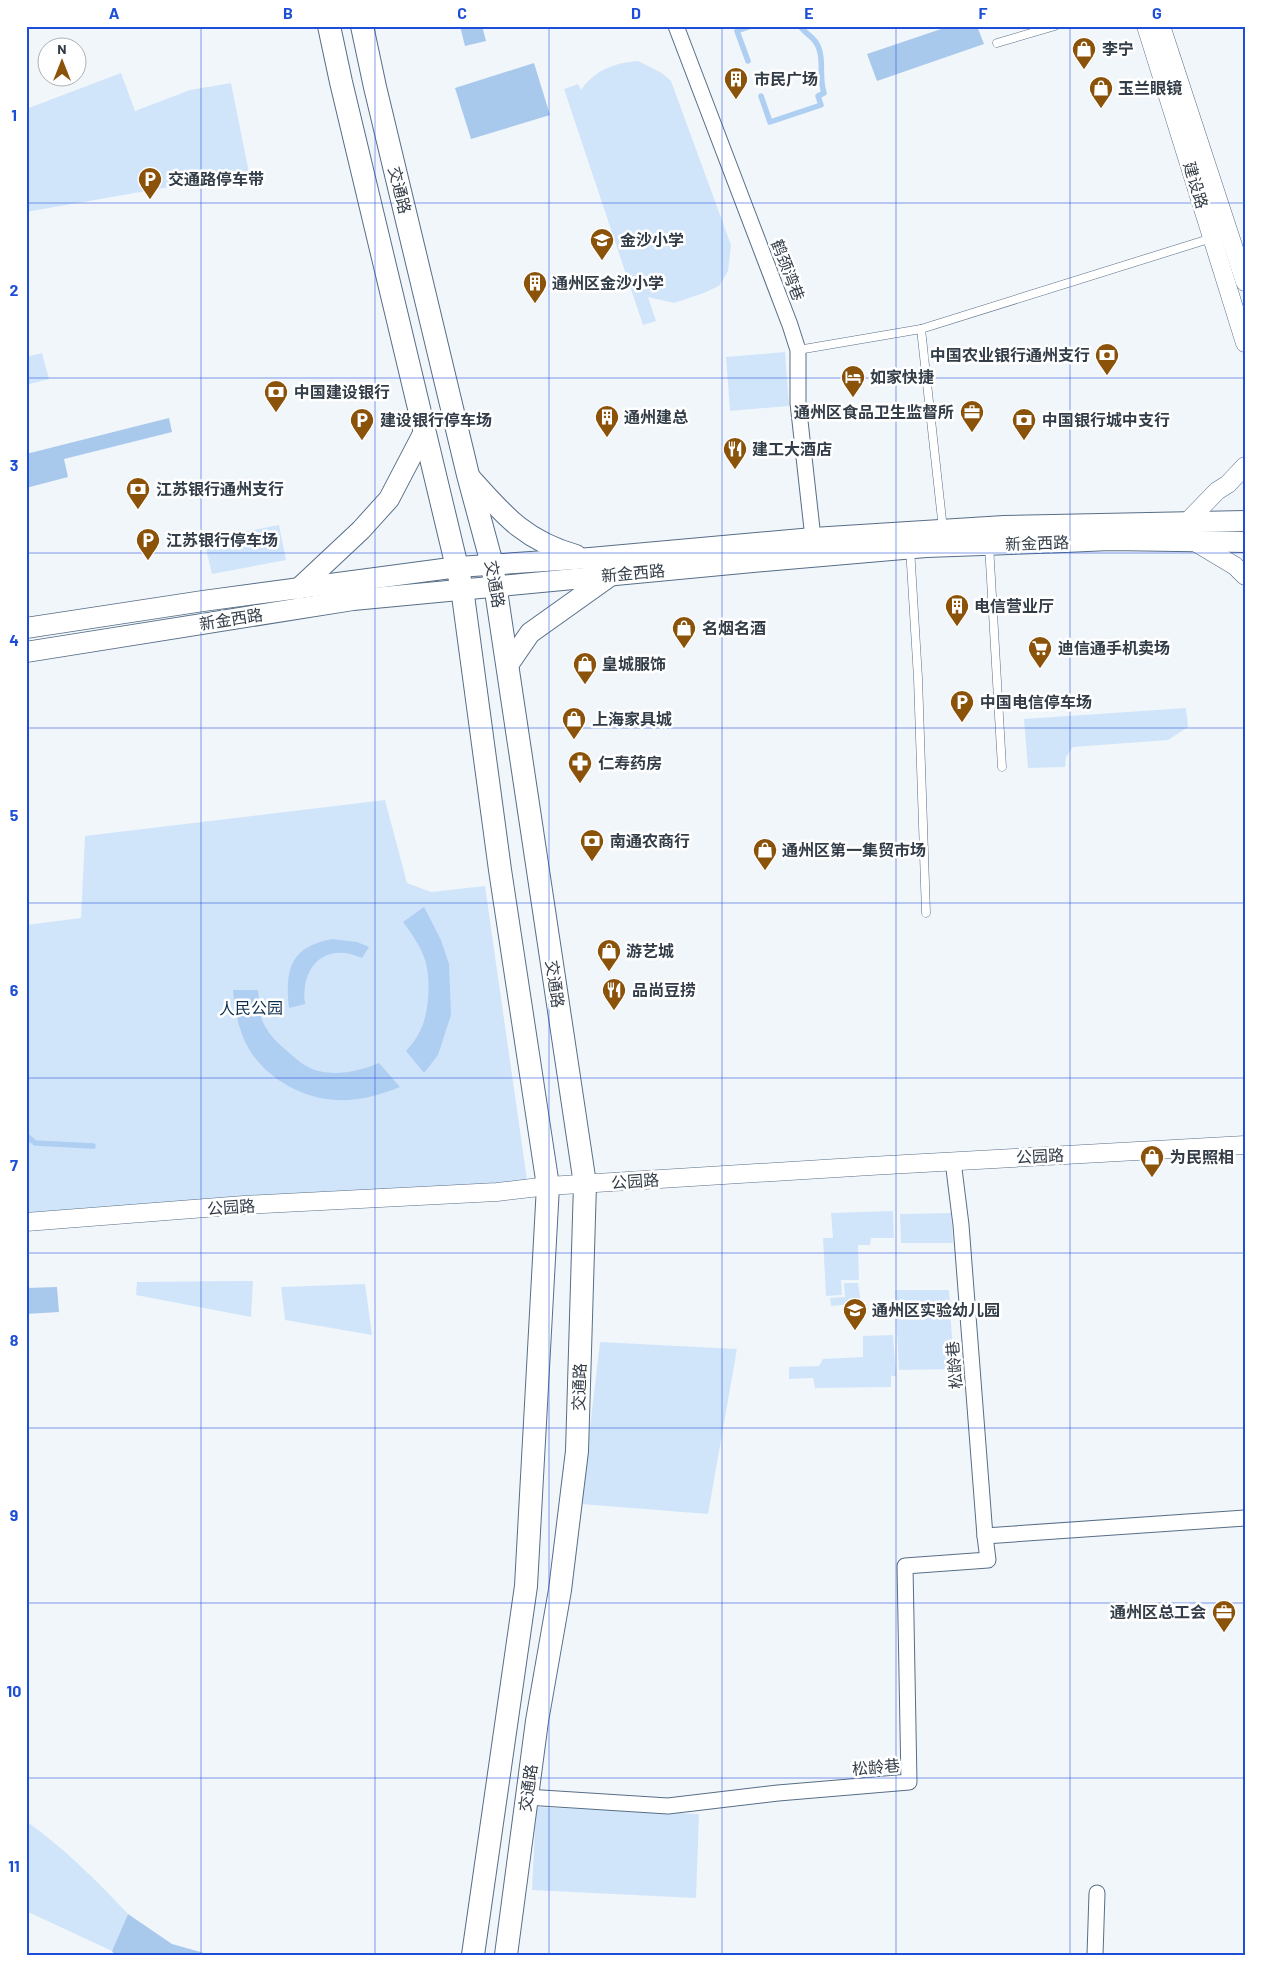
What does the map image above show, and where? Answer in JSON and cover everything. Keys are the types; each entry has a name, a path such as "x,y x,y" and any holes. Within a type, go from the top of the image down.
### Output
{"main road":[{"name":"交通路","path":"329,26 460,578 502,880 548,1186 526,1586 473,1955"},
{"name":"交通路","path":"362,26 468,475 494,575 585,1184 577,1451 560,1590 537,1721 506,1955"},
{"path":"298,589 361,530 389,499 424,430"},
{"path":"468,475 518,529 556,549 590,558"},
{"name":"新金西路","path":"26,628 203,601 298,589 494,575 590,558 813,538 1080,523 1245,521"},
{"name":"新金西路","path":"494,575 611,575 910,548 1110,540 1245,542"},
{"path":"508,665 530,633 611,575"},
{"name":"新金西路","path":"26,652 353,600 460,578"}],"street":[{"name":"鹤颈湾巷","path":"676,26 798,350 798,403 813,538"},
{"name":"建设路","path":"1146,26 1245,343"},
{"name":"建设路","path":"1162,26 1245,282"},
{"path":"1187,522 1245,466"},
{"path":"1195,542 1234,566 1245,576"},
{"name":"公园路","path":"26,1222 244,1205 497,1192 548,1186 1245,1145"},
{"name":"松龄巷","path":"526,1797 668,1806 778,1793 909,1782 905,1566 988,1560 961,1225 953,1161"},
{"path":"986,1536 1245,1518"},
{"path":"1095,1955 1097,1893"}],"lane":[{"path":"998,43 1055,26"},
{"path":"798,350 921,329 1212,238"},
{"path":"921,329 943,530"},
{"path":"989,545 1002,767"},
{"path":"910,548 918,678 926,913"}],"green space":[{"path":"638,61 662,73 671,81 731,245 728,271 719,286 674,303 648,297 656,321 643,325 564,89 578,84 581,90 592,77 606,69"},
{"path":"121,73 135,111 190,90 231,83 249,173 26,212 26,109 81,88 88,88 88,86"},
{"path":"785,352 789,406 730,411 726,357"},
{"path":"42,353 49,379 26,385 26,357"},
{"path":"279,525 286,560 212,574 204,540"},
{"path":"1186,708 1188,727 1168,740 1073,747 1066,757 1065,767 1028,768 1024,719"},
{"name":"人民公园","path":"385,800 407,883 431,892 485,886 527,1180 26,1216 26,925 81,918 85,836"},
{"path":"893,1211 894,1238 871,1238 870,1245 858,1245 859,1280 841,1280 842,1295 826,1296 823,1238 833,1238 831,1213"},
{"path":"951,1213 953,1243 901,1243 900,1214"},
{"path":"253,1281 251,1317 136,1295 137,1282"},
{"path":"844,1283 858,1283 861,1303 831,1306 830,1298 845,1297"},
{"path":"365,1284 372,1335 285,1320 281,1287"},
{"path":"895,1290 949,1290 954,1369 899,1370"},
{"path":"893,1335 896,1376 891,1376 891,1387 815,1388 813,1378 789,1379 789,1367 819,1366 823,1359 863,1357 863,1336"},
{"path":"600,1342 737,1349 708,1514 581,1504"},
{"path":"536,1807 699,1814 696,1898 532,1890"},
{"path":"26,1821 79,1865 128,1914 112,1951 26,1911"}],"shaded area":[{"path":"460,26 482,26 486,41 465,46"},
{"path":"950,26 977,26 984,44 877,81 867,54"},
{"path":"534,63 550,115 471,139 455,88"},
{"path":"169,418 172,432 64,459 68,477 26,488 26,454"},
{"path":"424,907 441,940 449,964 451,1015 438,1055 424,1073 406,1051 417,1037 425,1019 429,990 428,971 419,947 403,922"},
{"path":"332,939 357,942 369,947 362,958 337,953 326,955 318,961 311,969 307,979 304,991 305,1004 289,1008 288,982 293,962 307,948"},
{"path":"233,990 258,990 259,1007 265,1027 278,1043 305,1065 316,1070 334,1073 362,1069 379,1063 400,1087 369,1097 339,1100 310,1095 280,1081 259,1063 245,1042 237,1018"},
{"path":"57,1287 59,1312 26,1314 26,1288"},
{"path":"128,1914 172,1944 211,1955 115,1955 112,1951"}],"waterway":[{"path":"748,61 737,31 751,26"},
{"path":"761,96 770,122 821,105 818,96 824,93 820,53 815,41 800,26"},
{"path":"26,1135 35,1143 93,1146"}],"place":[{"name":"李宁","path":"1084,70"},
{"name":"市民广场","path":"736,100"},
{"name":"玉兰眼镜","path":"1101,109"},
{"name":"交通路停车带","path":"150,200"},
{"name":"金沙小学","path":"602,261"},
{"name":"通州区金沙小学","path":"535,304"},
{"name":"中国农业银行通州支行","path":"1107,376"},
{"name":"如家快捷","path":"853,398"},
{"name":"中国建设银行","path":"276,413"},
{"name":"通州区食品卫生监督所","path":"972,433"},
{"name":"通州建总","path":"607,438"},
{"name":"建设银行停车场","path":"362,441"},
{"name":"中国银行城中支行","path":"1024,441"},
{"name":"建工大酒店","path":"735,470"},
{"name":"江苏银行通州支行","path":"138,510"},
{"name":"江苏银行停车场","path":"148,561"},
{"name":"电信营业厅","path":"957,627"},
{"name":"名烟名酒","path":"684,649"},
{"name":"迪信通手机卖场","path":"1040,669"},
{"name":"皇城服饰","path":"585,685"},
{"name":"中国电信停车场","path":"962,723"},
{"name":"上海家具城","path":"574,740"},
{"name":"仁寿药房","path":"580,784"},
{"name":"南通农商行","path":"592,862"},
{"name":"通州区第一集贸市场","path":"765,871"},
{"name":"游艺城","path":"609,972"},
{"name":"品尚豆捞","path":"614,1011"},
{"name":"为民照相","path":"1152,1178"},
{"name":"通州区实验幼儿园","path":"855,1331"},
{"name":"通州区总工会","path":"1224,1633"}]}
